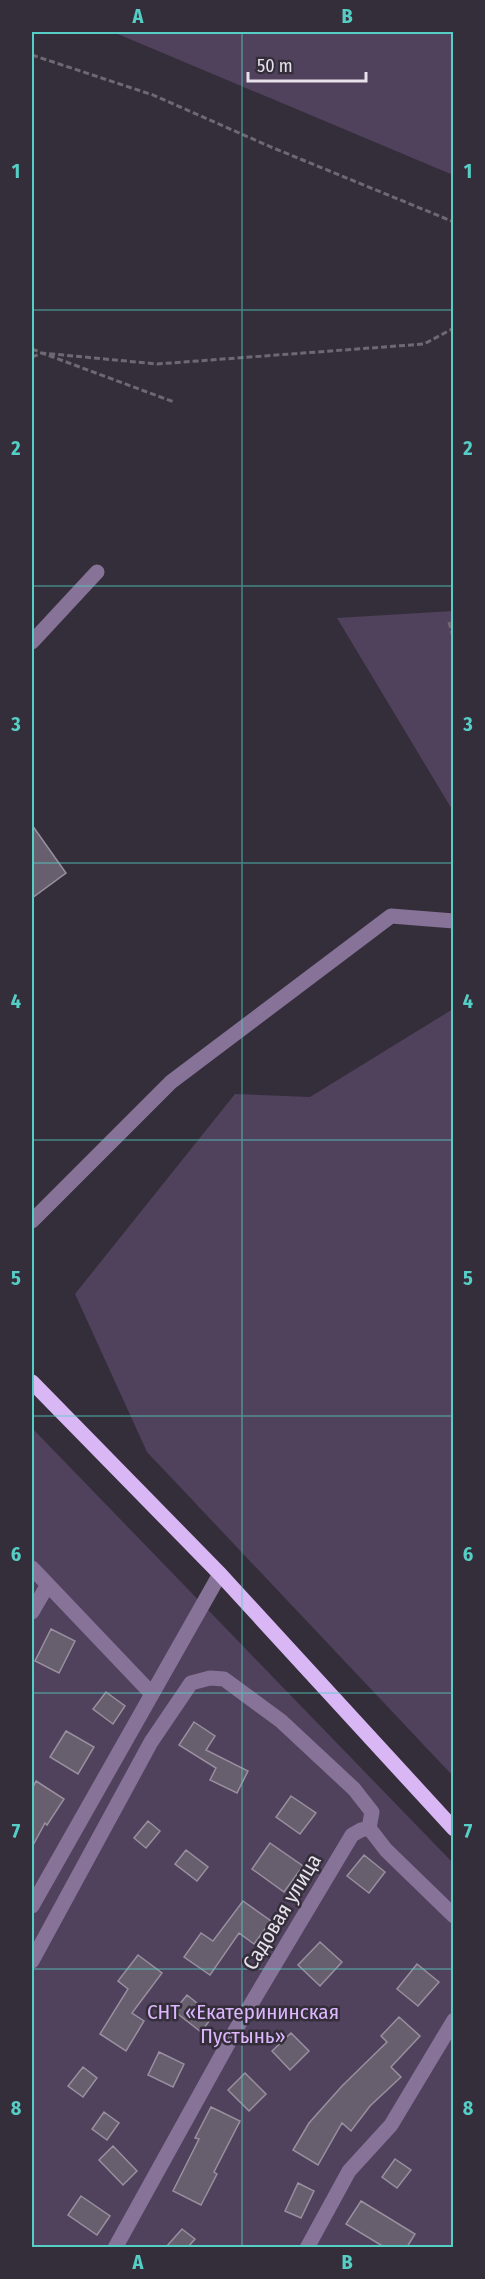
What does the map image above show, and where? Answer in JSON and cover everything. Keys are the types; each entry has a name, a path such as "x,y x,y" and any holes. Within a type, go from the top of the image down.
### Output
{"main road":[{"path":"32,1382 220,1574 453,1829"}],"street":[{"path":"32,642 96,572"},
{"path":"32,1221 171,1082 391,916 453,921"},
{"path":"32,1568 151,1693"},
{"path":"32,1906 220,1574"},
{"path":"32,1612 47,1586"},
{"path":"32,1961 151,1742 191,1683 210,1678 224,1679 282,1721 354,1789 372,1812 369,1828 386,1850 453,1916"},
{"name":"Садовая улица","path":"115,2247 235,2031 352,1836 369,1828"},
{"path":"307,2247 349,2171 391,2125 453,2020"}],"path":[{"path":"32,55 153,95 271,147 453,222"},
{"path":"32,357 42,353 157,364 227,360 423,344 453,328"},
{"path":"32,349 174,402"},
{"path":"449,622 453,641"}],"green space":[{"path":"113,32 453,32 453,175"},
{"path":"454,611 453,811 337,618"},
{"path":"453,1009 453,1776 147,1452 75,1294 235,1094 310,1097"},
{"name":"СНТ «Екатерининская Пустынь»","path":"32,1428 453,1863 453,2247 32,2247"}],"building":[{"path":"32,825 66,873 32,898"},
{"path":"51,1629 75,1641 59,1673 35,1661"},
{"path":"106,1692 125,1706 113,1724 93,1709"},
{"path":"194,1722 215,1736 206,1750 248,1771 237,1793 210,1780 216,1768 179,1745"},
{"path":"66,1731 94,1747 78,1774 50,1757"},
{"path":"36,1781 64,1799 47,1825 45,1823 32,1847 32,1789"},
{"path":"291,1796 316,1813 300,1834 276,1817"},
{"path":"148,1821 160,1831 146,1848 134,1838"},
{"path":"270,1843 303,1866 284,1892 252,1869"},
{"path":"186,1850 208,1867 197,1881 175,1864"},
{"path":"364,1855 385,1872 369,1893 347,1876"},
{"path":"243,1901 271,1921 254,1944 239,1933 210,1975 184,1957 201,1933 213,1941"},
{"path":"320,1942 342,1962 320,1986 298,1965"},
{"path":"138,1955 162,1973 132,2013 144,2021 126,2051 100,2034 128,1989 118,1981"},
{"path":"417,1964 439,1982 418,2006 397,1989"},
{"path":"187,1995 213,2016 201,2032 174,2011"},
{"path":"399,2017 420,2036 391,2067 401,2077 370,2106 351,2131 342,2123 318,2165 293,2150 309,2123 342,2086 387,2042 381,2036"},
{"path":"291,2033 309,2051 290,2070 272,2051"},
{"path":"159,2052 184,2064 173,2087 148,2075"},
{"path":"83,2067 97,2078 83,2097 68,2086"},
{"path":"245,2073 266,2094 249,2111 228,2090"},
{"path":"211,2107 240,2121 214,2172 217,2174 201,2205 173,2191 199,2139 195,2138"},
{"path":"104,2112 119,2123 107,2140 92,2129"},
{"path":"113,2146 137,2171 123,2185 99,2160"},
{"path":"395,2159 411,2170 397,2188 382,2177"},
{"path":"298,2183 314,2191 301,2218 285,2211"},
{"path":"81,2196 110,2216 97,2235 68,2215"},
{"path":"361,2201 415,2234 407,2247 384,2247 346,2224"},
{"path":"182,2229 195,2239 188,2247 166,2247"}]}
